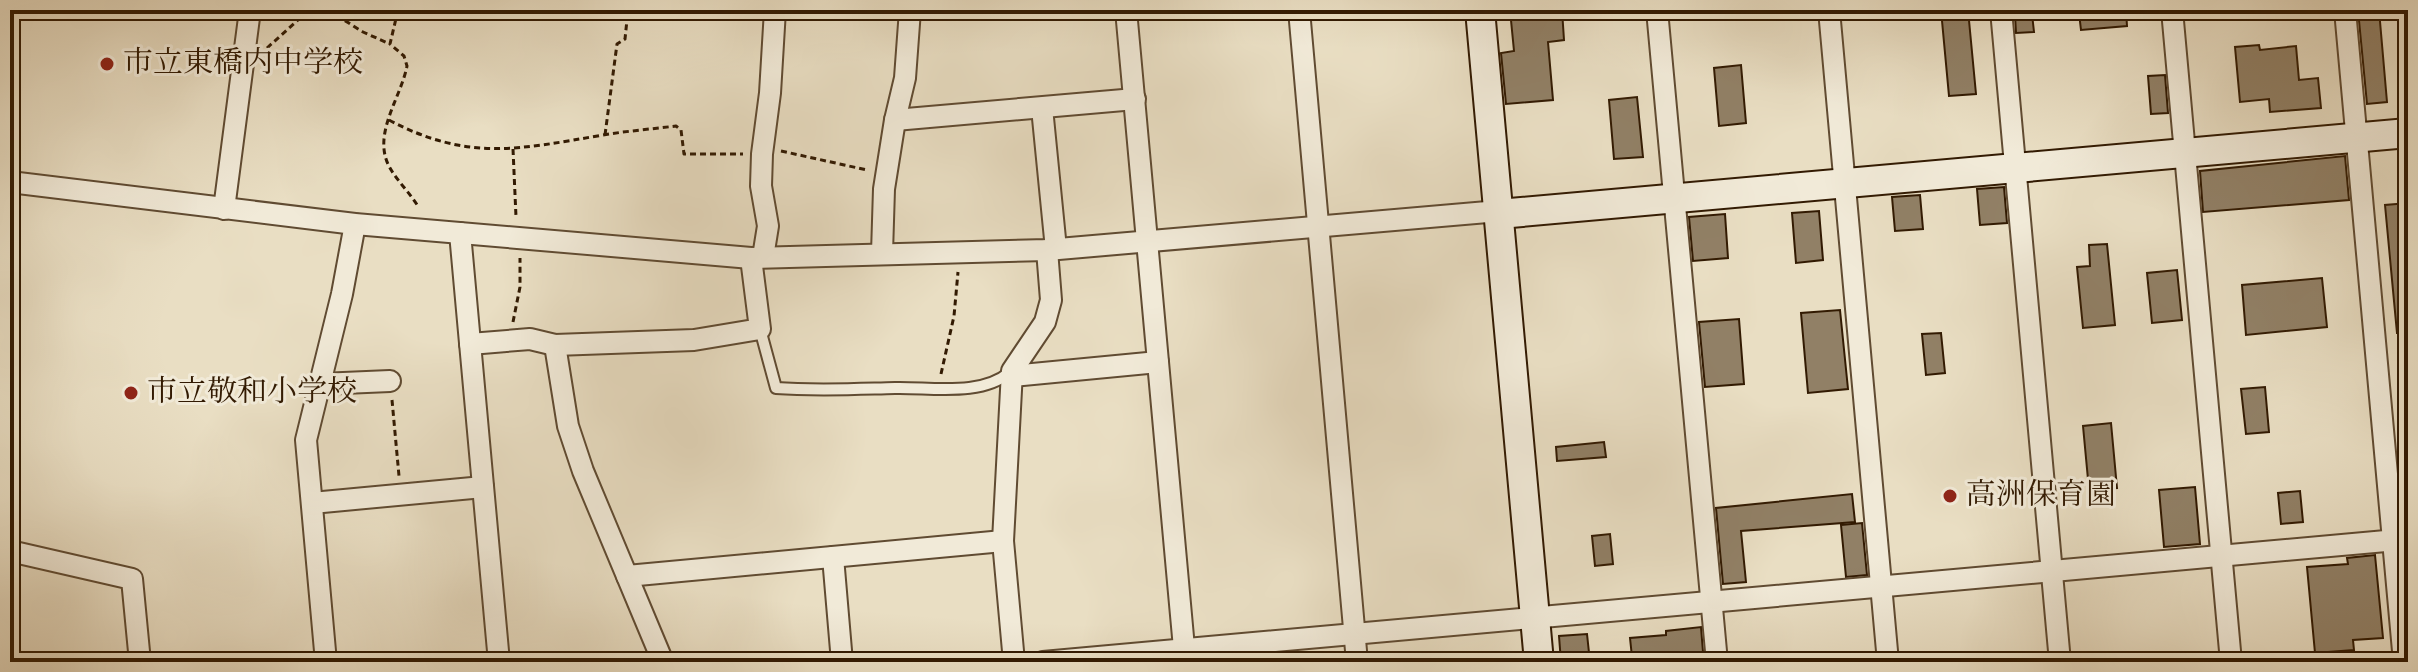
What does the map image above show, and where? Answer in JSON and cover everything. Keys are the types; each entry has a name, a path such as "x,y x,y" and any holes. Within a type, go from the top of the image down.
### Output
{"street":[{"path":"224,209 250,10"},
{"path":"470,344 530,339 555,345 694,340 760,329 757,258 768,226 761,186 775,10"},
{"path":"882,253 887,172 905,78 910,10"},
{"path":"1126,10 1185,656"},
{"path":"1299,10 1357,662"},
{"path":"1480,10 1539,662"},
{"path":"1657,10 1717,662"},
{"path":"1829,10 1888,662"},
{"path":"2001,10 2060,662"},
{"path":"2172,10 2231,662"},
{"path":"2345,10 2400,540 2404,662"},
{"path":"895,120 1135,99"},
{"path":"1014,662 1003,541 1012,374 1045,322 1051,300 1042,108"},
{"path":"10,182 355,224 757,258 1051,250 1674,199 2408,133"},
{"path":"326,662 306,440 355,224"},
{"path":"460,233 499,662"},
{"path":"555,345 568,426 588,486 663,662"},
{"path":"1012,374 1158,362"},
{"path":"320,384 390,381"},
{"path":"312,503 483,487"},
{"path":"1043,662 1185,656 1354,634 2400,540"},
{"path":"627,576 1003,541"},
{"path":"10,551 132,579 140,662"},
{"path":"833,557 842,662"}],"lane":[{"path":"760,329 776,388 825,391 939,389 984,384 1012,374"}],"path":[{"path":"242,70 309,10"},
{"path":"328,10 363,32 390,44 404,56 407,66 384,136 383,152 389,167 414,200 429,230"},
{"path":"390,44 398,10"},
{"path":"605,135 617,44 625,39 628,10"},
{"path":"389,120 417,135 453,145 492,150 676,126 681,130 684,154 754,154 763,149 778,150 853,168 887,172"},
{"path":"509,341 520,287 513,149"},
{"path":"939,389 954,316 960,252"},
{"path":"390,381 401,494"}],"building":[{"path":"1510,10 1562,10 1564,40 1548,42 1553,100 1506,104 1501,53 1514,51"},
{"path":"1941,10 1968,10 1976,94 1949,96"},
{"path":"2126,10 2127,26 2081,30 2079,13"},
{"path":"2358,10 2379,10 2387,102 2367,104"},
{"path":"2032,14 2034,32 2016,33 2015,15"},
{"path":"2259,45 2260,50 2296,46 2299,80 2318,78 2321,108 2270,112 2269,99 2240,102 2235,47"},
{"path":"1741,65 1746,123 1719,126 1714,68"},
{"path":"2165,75 2168,113 2151,114 2148,76"},
{"path":"1637,97 1643,157 1614,159 1609,100"},
{"path":"2345,156 2349,200 2203,212 2200,171"},
{"path":"2004,187 2007,223 1980,225 1977,189"},
{"path":"1920,195 1923,229 1895,231 1892,197"},
{"path":"2408,203 2408,333 2397,333 2385,205"},
{"path":"1819,211 1823,260 1796,263 1792,213"},
{"path":"1725,214 1728,258 1693,261 1689,217"},
{"path":"2107,244 2115,325 2083,328 2077,267 2090,266 2089,245"},
{"path":"2177,270 2182,320 2152,323 2147,273"},
{"path":"2322,278 2327,327 2246,335 2242,285"},
{"path":"1840,310 1848,389 1808,393 1801,313"},
{"path":"1739,319 1744,384 1705,387 1699,322"},
{"path":"1941,333 1945,373 1926,375 1922,334"},
{"path":"2265,387 2269,432 2246,434 2241,389"},
{"path":"2111,423 2117,488 2089,490 2083,426"},
{"path":"1604,442 1606,457 1557,461 1556,447"},
{"path":"2195,487 2200,544 2164,547 2159,490"},
{"path":"2300,491 2303,522 2281,524 2278,493"},
{"path":"1852,494 1855,522 1741,531 1746,582 1723,584 1716,508"},
{"path":"1862,523 1867,575 1846,577 1841,525"},
{"path":"1610,534 1613,564 1595,566 1592,536"},
{"path":"2375,555 2383,638 2353,640 2354,650 2315,653 2307,567 2348,564 2347,558"},
{"path":"1701,627 1703,652 1632,657 1630,638 1666,635 1666,631"},
{"path":"1587,634 1590,662 1561,662 1559,636"}],"place":[{"name":"市立東橋内中学校","path":"107,64"},
{"name":"市立敬和小学校","path":"131,393"},
{"name":"高洲保育園","path":"1950,496"}]}
